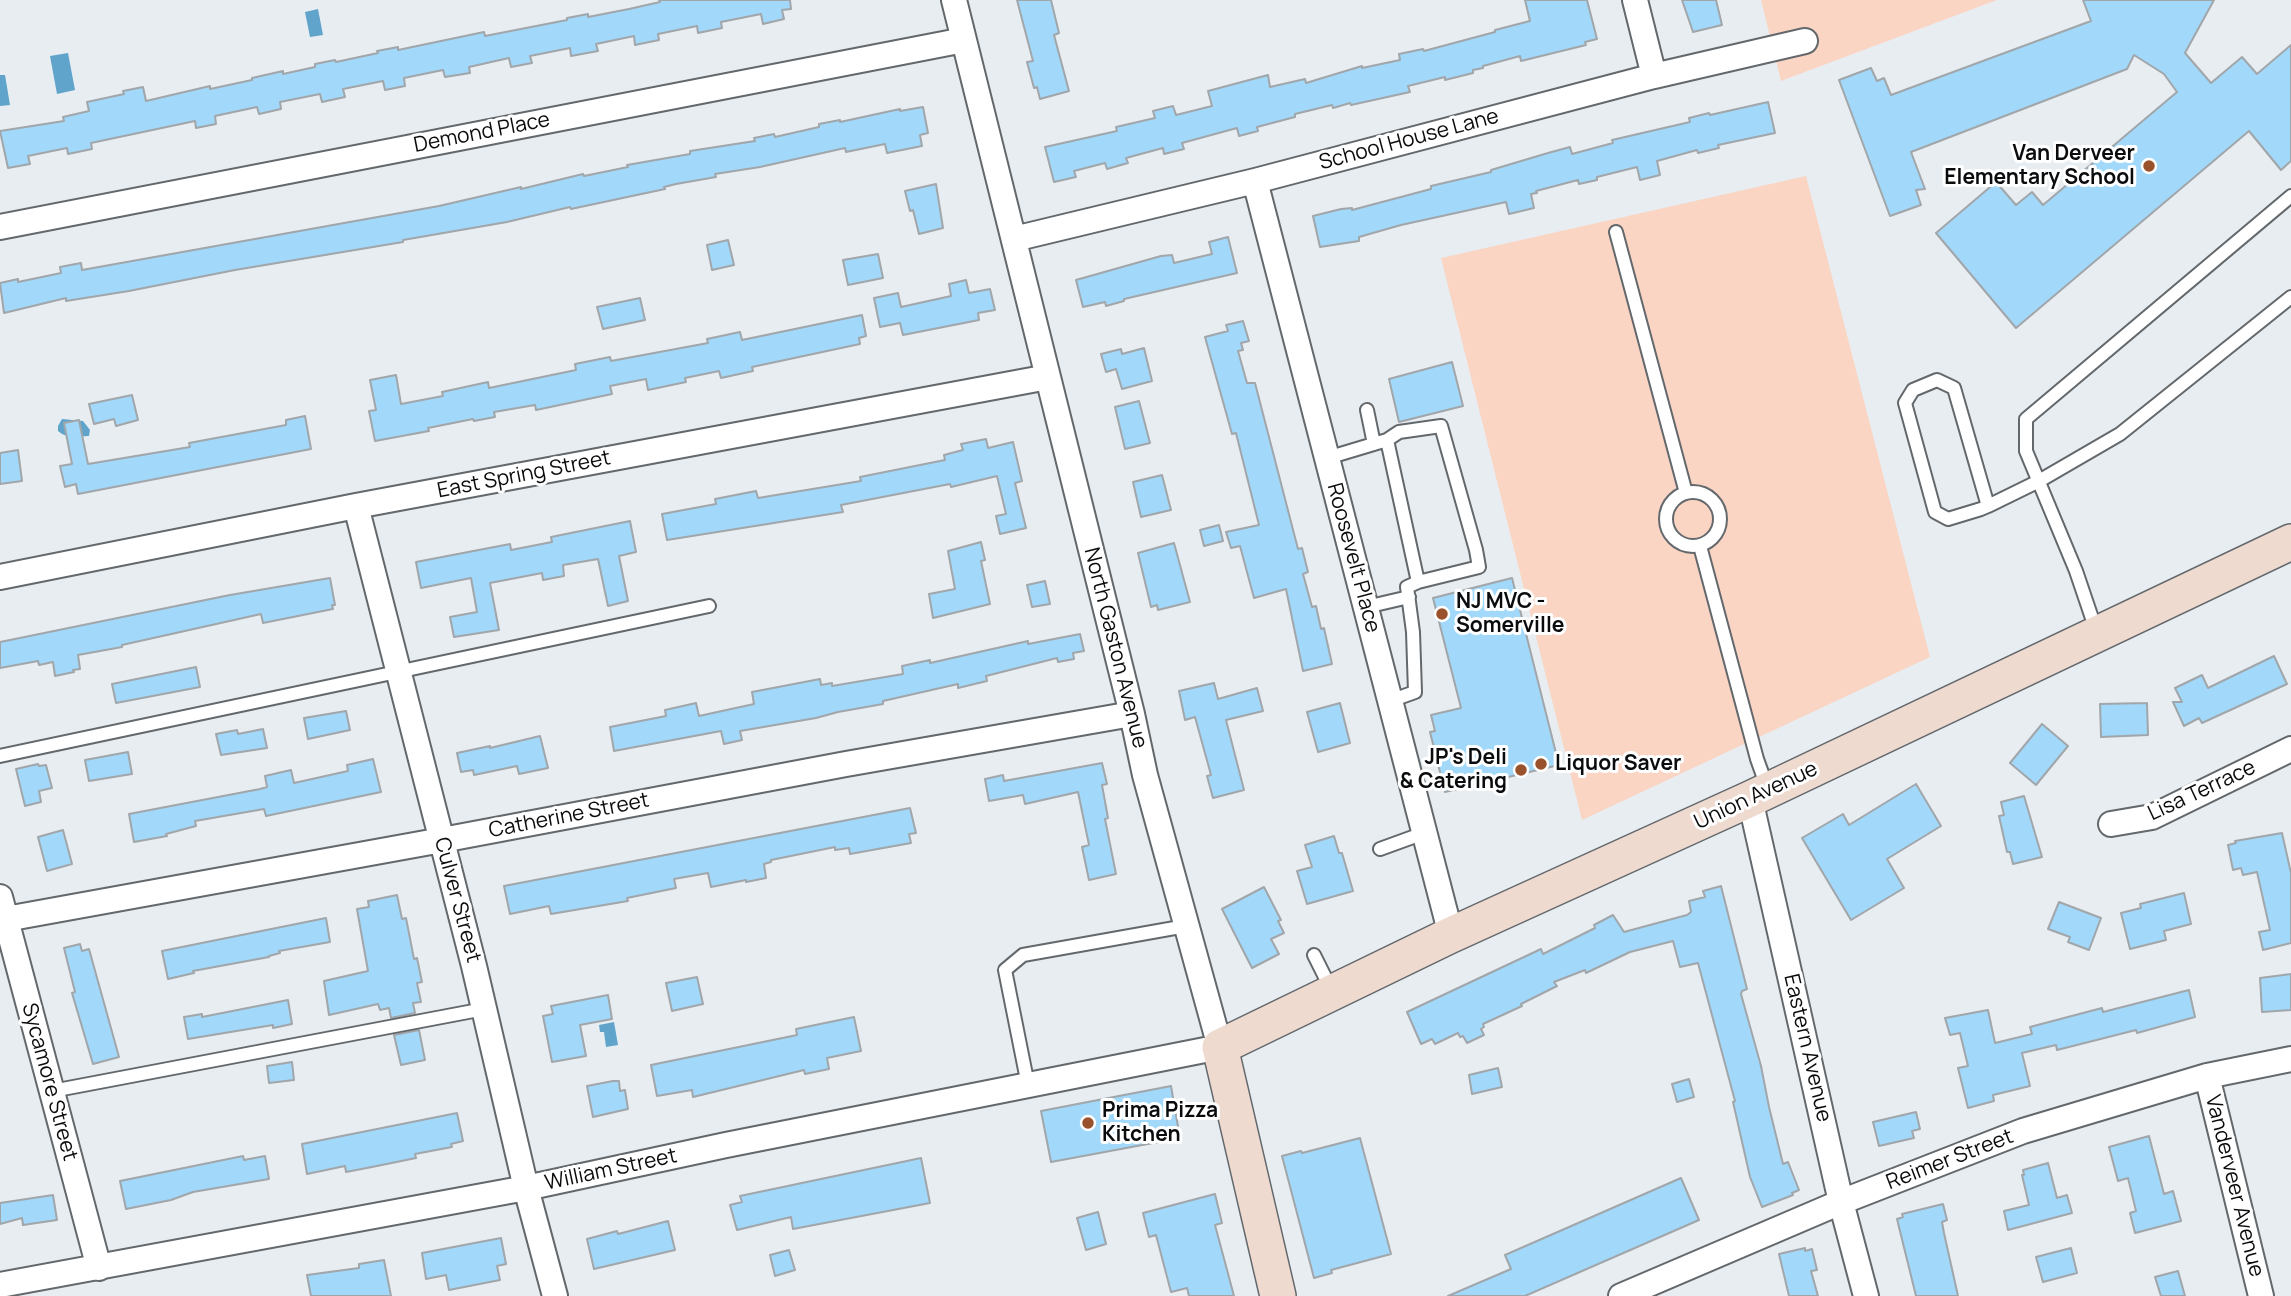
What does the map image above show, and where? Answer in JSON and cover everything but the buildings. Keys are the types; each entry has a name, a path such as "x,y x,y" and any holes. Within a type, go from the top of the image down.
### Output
{"street":[{"name":"North Gaston Avenue","path":"954,0 1145,775 1220,1047 1278,1296"},
{"path":"1635,0 1654,76"},
{"name":"Demond Place","path":"0,227 964,40"},
{"name":"School House Lane","path":"1014,239 1255,181 1654,76 1805,41"},
{"name":"Roosevelt Place","path":"1255,181 1451,934"},
{"name":"East Spring Street","path":"0,577 356,506 1048,377"},
{"name":"Culver Street","path":"356,506 555,1296"},
{"name":"Union Avenue","path":"1220,1047 1451,934 1760,795 2291,542"},
{"name":"Catherine Street","path":"3,908 442,840 832,766 1132,714"},
{"name":"Lisa Terrace","path":"2111,824 2152,817 2291,749"},
{"name":"Eastern Avenue","path":"1760,795 1842,1202 1866,1296"},
{"name":"Sycamore Street","path":"3,908 99,1268"},
{"name":"William Street","path":"0,1285 526,1188 726,1145 1220,1047"},
{"name":"Reimer Street","path":"1621,1296 1842,1202 2023,1131 2207,1076 2291,1059"},
{"name":"Vanderveer Avenue","path":"2207,1076 2260,1296"}],"lane":[{"path":"2098,634 2076,571 2026,451 2026,419 2291,196"},
{"path":"1616,232 1686,493"},
{"path":"1988,506 1954,388 1937,380 1913,390 1905,404 1935,512 1948,519 1988,506 2039,481 2120,434 2291,297"},
{"path":"1367,410 1381,442 1418,582"},
{"path":"1327,458 1381,442 1399,432 1441,426 1479,567 1407,587 1413,632 1415,692 1390,701"},
{"path":"1686,493 1708,496 1719,510 1719,528 1715,536 1700,546 1682,544 1674,539 1666,524 1669,506 1686,493"},
{"path":"1700,546 1757,759 1760,795"},
{"path":"1366,607 1409,597"},
{"path":"0,756 709,606"},
{"path":"1380,849 1424,833"},
{"path":"1028,1085 1005,970 1023,955 1186,926"},
{"path":"1314,955 1332,993"},
{"path":"51,1091 484,1009"}],"shaded area":[{"path":"1761,0 1997,0 1781,81"},
{"path":"1806,176 1930,657 1582,820 1441,258"}],"water":[{"path":"318,9 323,35 310,37 305,12"},
{"path":"68,53 75,90 57,94 50,56"},
{"path":"0,75 5,75 10,105 0,106"},
{"path":"62,419 83,421 90,430 89,436 70,437 62,434 58,431 58,426"},
{"path":"614,1022 618,1045 606,1047 604,1032 600,1032 599,1025"}],"place":[{"name":"Van Derveer Elementary School","path":"2149,166"},
{"name":"NJ MVC - Somerville","path":"1442,614"},
{"name":"Liquor Saver","path":"1541,764"},
{"name":"JP's Deli & Catering","path":"1521,770"},
{"name":"Prima Pizza Kitchen","path":"1088,1123"}]}
